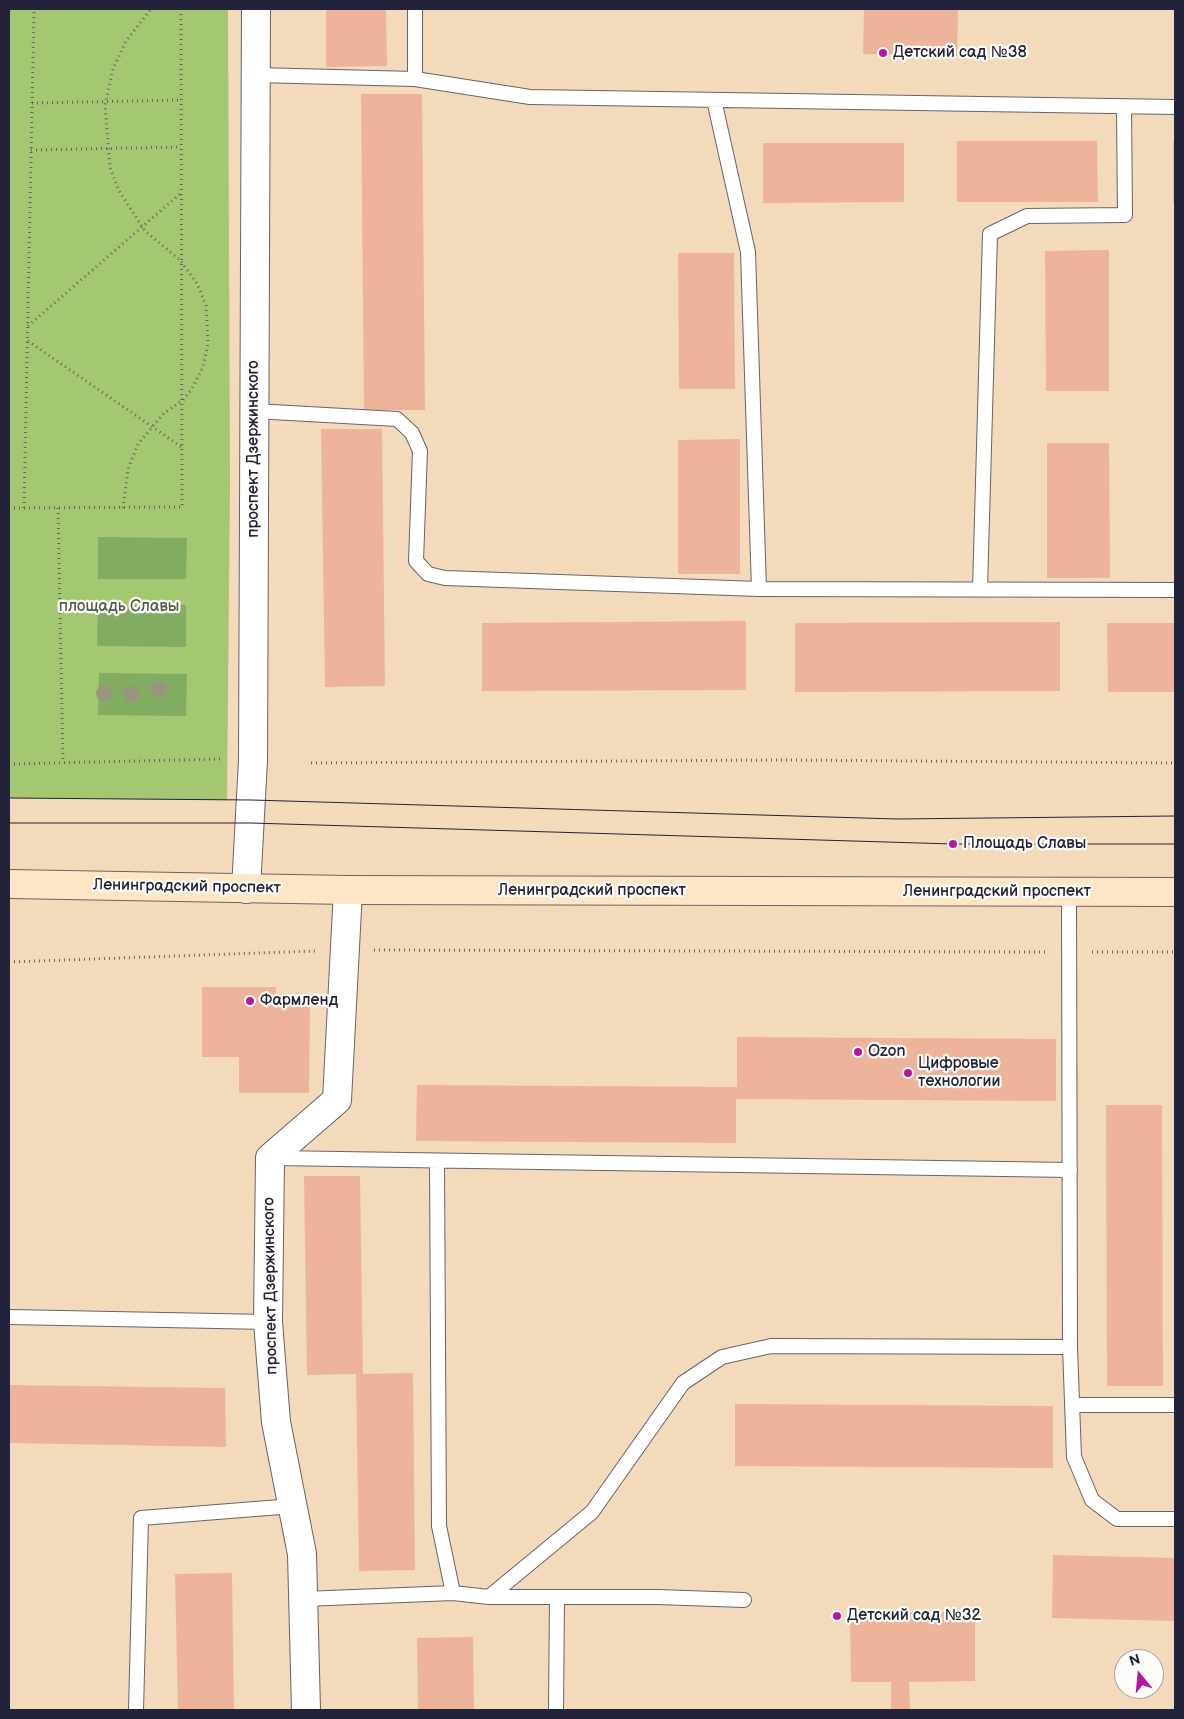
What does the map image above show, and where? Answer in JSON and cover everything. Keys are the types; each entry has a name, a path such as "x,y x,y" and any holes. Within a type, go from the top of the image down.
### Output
{"main road":[{"name":"Ленинградский проспект","path":"9,884 348,890 1175,892"}],"street":[{"name":"проспект Дзержинского","path":"246,889 253,760 256,9"},
{"path":"270,1158 337,1100 348,890"},
{"name":"проспект Дзержинского","path":"270,1158 268,1322 276,1422 302,1554 306,1710"}],"lane":[{"path":"415,9 415,79"},
{"path":"256,75 415,79 530,97 1175,107"},
{"path":"714,100 748,252 759,589"},
{"path":"980,589 990,234 1027,216 1125,215 1124,106"},
{"path":"254,411 398,419 412,433 420,451 416,561 428,574 445,578 759,589 1175,590"},
{"path":"1069,892 1070,1347 1074,1457 1092,1500 1117,1518 1175,1519"},
{"path":"270,1158 1070,1170"},
{"path":"437,1161 439,1526 452,1592"},
{"path":"9,1317 268,1322"},
{"path":"489,1597 592,1512 684,1383 722,1357 771,1346 1070,1347"},
{"path":"1072,1405 1175,1405"},
{"path":"136,1710 141,1518 292,1506"},
{"path":"304,1599 452,1592 489,1597 744,1600"},
{"path":"556,1710 558,1597"}],"path":[{"path":"24,508 34,9"},
{"path":"123,508 128,469 138,444 164,413 183,400 203,367 208,343 206,306 198,285 180,260 142,227 119,191 110,167 105,102 113,69 126,41 151,9"},
{"path":"9,508 182,507 183,400 180,260 181,9"},
{"path":"32,103 181,100"},
{"path":"31,150 181,147"},
{"path":"27,326 181,193"},
{"path":"27,340 183,448"},
{"path":"58,508 63,762"},
{"path":"9,764 229,759"},
{"path":"310,763 782,760 1175,763"},
{"path":"10,962 344,950 1175,952"}],"green space":[{"name":"площадь Славы","path":"9,9 228,9 230,485 227,800 9,798"},
{"path":"98,537 187,538 186,579 98,579"},
{"name":"площадь Славы","path":"98,605 186,605 186,647 97,646"},
{"path":"99,673 187,674 186,716 98,715"}],"building":[{"path":"326,9 386,9 387,66 326,67"},
{"path":"864,9 958,9 957,56 863,54"},
{"path":"361,94 422,94 425,410 364,410"},
{"path":"957,141 1097,141 1098,202 957,202"},
{"path":"1173,142 1175,142 1175,202 1173,202"},
{"path":"763,143 904,143 904,202 763,203"},
{"path":"1109,250 1109,391 1046,391 1045,251"},
{"path":"678,253 734,253 735,389 679,389"},
{"path":"321,429 382,429 385,686 325,687"},
{"path":"740,439 740,574 678,574 678,440"},
{"path":"1047,443 1109,443 1110,578 1047,578"},
{"path":"746,621 746,690 482,691 482,623"},
{"path":"1060,622 1060,691 795,692 795,623"},
{"path":"1107,623 1175,623 1175,692 1108,692"},
{"path":"202,987 276,987 275,999 310,999 309,1093 239,1093 239,1057 202,1057"},
{"path":"737,1037 1056,1039 1056,1101 736,1099 736,1143 416,1141 417,1085 737,1087"},
{"path":"1106,1105 1162,1105 1163,1386 1107,1386"},
{"path":"304,1176 360,1176 363,1374 413,1373 415,1570 359,1571 356,1374 307,1375"},
{"path":"9,1385 225,1388 226,1447 9,1443"},
{"path":"735,1404 1053,1406 1053,1468 735,1466"},
{"path":"1053,1555 1175,1558 1175,1621 1052,1618"},
{"path":"232,1573 234,1710 178,1710 175,1574"},
{"path":"850,1612 975,1612 975,1681 909,1682 910,1710 891,1710 891,1682 851,1682"},
{"path":"473,1637 474,1710 418,1710 417,1638"}],"tram line":[{"path":"9,798 252,800 897,819 1175,816"},
{"path":"9,823 251,823 953,844 1175,844"}],"place":[{"name":"Детский сад №38","path":"883,53"},
{"name":"Площадь Славы","path":"953,844"},
{"name":"Фармленд","path":"250,1001"},
{"name":"Ozon","path":"858,1052"},
{"name":"Цифровые технологии","path":"908,1073"},
{"name":"Детский сад №32","path":"837,1616"}]}
